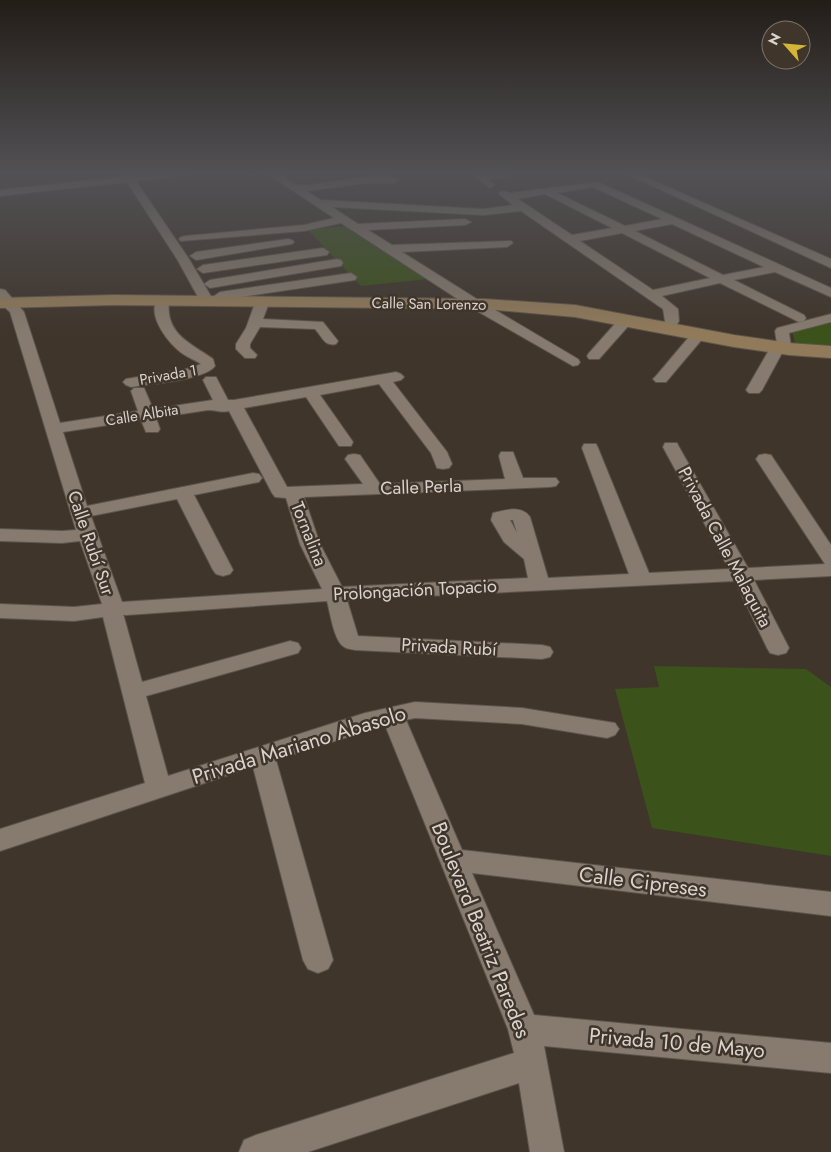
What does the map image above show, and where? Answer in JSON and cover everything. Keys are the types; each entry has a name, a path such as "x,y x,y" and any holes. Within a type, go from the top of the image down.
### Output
{"street":[{"path":"161,226 183,259 214,300 285,295 335,287"},
{"path":"185,239 314,226"},
{"path":"358,227 386,226"},
{"path":"552,226 653,294 671,309 672,321 668,328"},
{"path":"614,226 799,318"},
{"path":"572,239 646,226"},
{"path":"682,226 831,293"},
{"path":"747,226 831,264"},
{"path":"358,227 475,304 573,362"},
{"path":"237,234 250,247 285,295"},
{"path":"196,256 313,238"},
{"path":"392,250 507,243"},
{"path":"203,269 326,252"},
{"path":"210,284 337,263"},
{"path":"653,294 775,268"},
{"path":"285,295 351,277"},
{"path":"694,286 747,293"},
{"name":"Calle San Lorenzo","path":"7,303 85,300 162,302 214,300 262,303 285,295 475,304 564,310 780,348 831,352"},
{"name":"Privada 1","path":"149,421 135,386 194,372 208,366 208,362 183,346 165,324 161,308 162,302"},
{"name":"Calle Rubí Sur","path":"7,303 17,312 112,610 159,787"},
{"path":"250,355 242,346 262,303"},
{"path":"754,390 776,350 784,346 783,331 831,318"},
{"path":"594,356 626,320"},
{"path":"254,323 318,325 331,341"},
{"path":"661,379 699,334"},
{"name":"Calle Albita","path":"55,432 149,421 390,378 440,452 443,464"},
{"name":"Tornalina","path":"211,380 279,490 283,493 293,493 310,544 336,594 347,635 355,643"},
{"path":"310,392 345,442"},
{"path":"590,448 641,579"},
{"name":"Privada Calle Malaquita","path":"671,448 778,648"},
{"path":"507,456 516,484"},
{"path":"354,459 375,489"},
{"path":"765,459 831,560"},
{"path":"80,513 253,478"},
{"name":"Calle Perla","path":"293,493 550,482"},
{"path":"184,492 224,570"},
{"path":"0,535 62,537 87,534"},
{"path":"532,556 540,584"},
{"name":"Prolongación Topacio","path":"0,611 74,614 336,594 831,570"},
{"name":"Privada Rubí","path":"355,643 542,652"},
{"path":"134,692 290,648"},
{"name":"Privada Mariano Abasolo","path":"0,840 159,787 392,714 415,710 499,714 607,729"},
{"name":"Boulevard Beatriz Paredes","path":"392,714 524,1029 547,1152"},
{"path":"262,754 318,960"},
{"name":"Calle Cipreses","path":"454,860 831,904"},
{"name":"Privada 10 de Mayo","path":"524,1029 831,1058"},
{"path":"256,1152 532,1064"}],"green space":[{"path":"346,226 428,279 361,286 308,230"},
{"path":"831,322 831,348 796,345 792,332"},
{"path":"654,666 806,669 831,687 831,856 652,828 615,689 659,687"}]}
